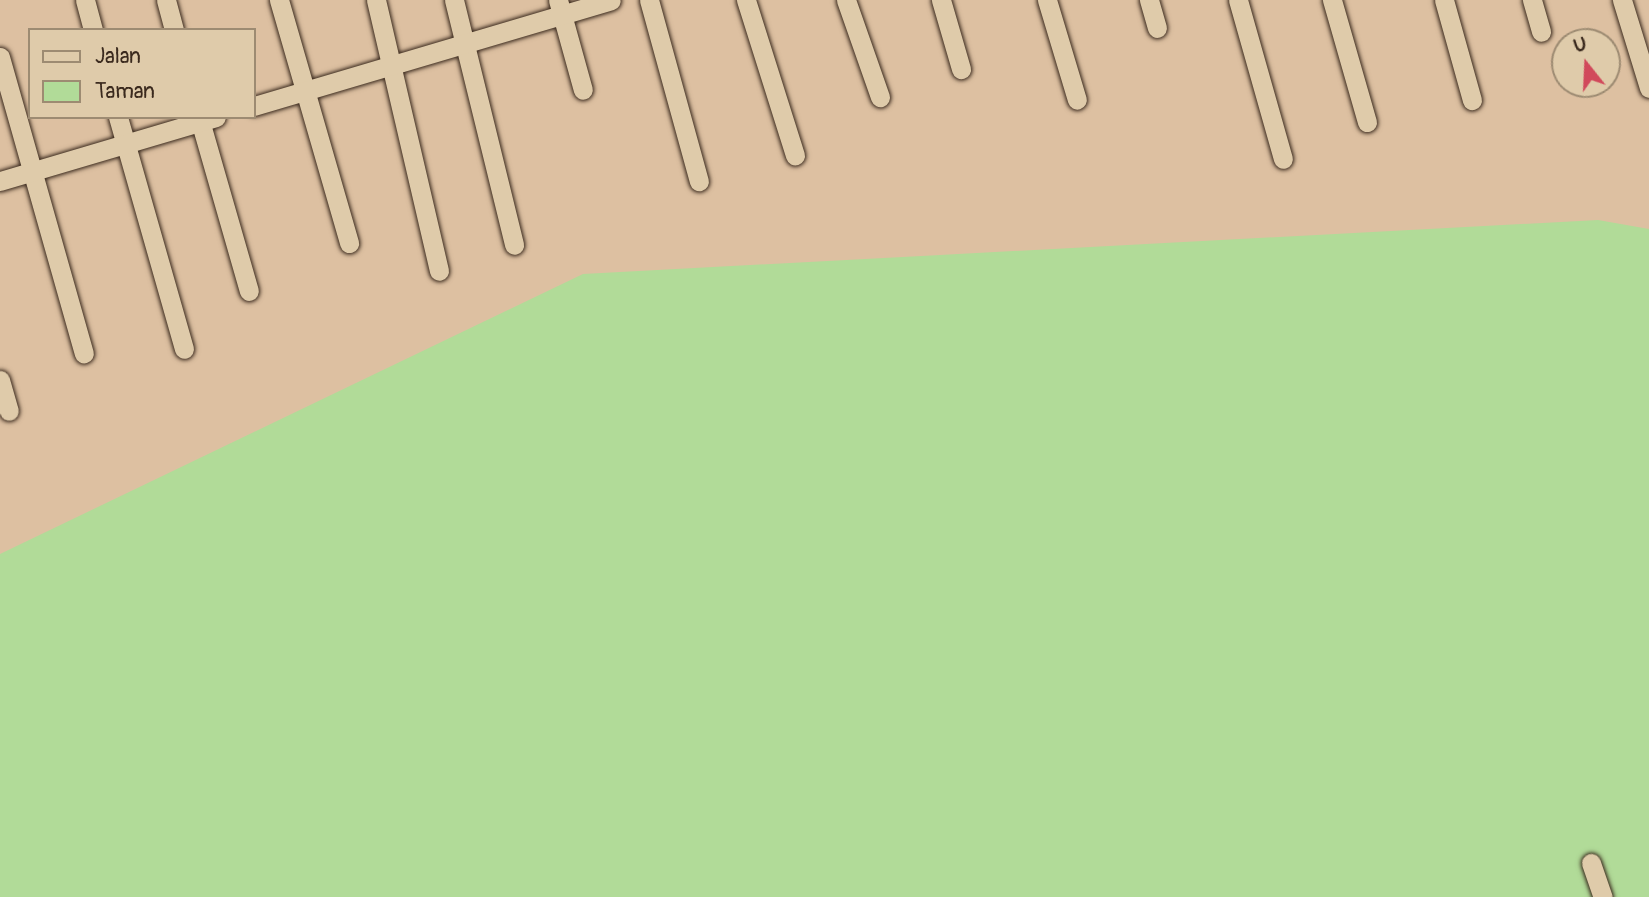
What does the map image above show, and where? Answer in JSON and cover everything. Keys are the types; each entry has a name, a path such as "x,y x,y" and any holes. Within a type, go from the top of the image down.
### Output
{"street":[{"path":"85,0 92,28"},
{"path":"166,0 173,28"},
{"path":"279,0 349,243"},
{"path":"376,0 395,65 439,271"},
{"path":"454,0 514,245"},
{"path":"256,105 395,65 560,7 611,0"},
{"path":"649,0 699,181"},
{"path":"746,0 795,155"},
{"path":"846,0 880,97"},
{"path":"941,0 961,69"},
{"path":"1047,0 1077,100"},
{"path":"1149,0 1157,28"},
{"path":"1238,0 1283,159"},
{"path":"1332,0 1367,122"},
{"path":"1444,0 1472,100"},
{"path":"1532,0 1541,32"},
{"path":"1622,0 1649,88"},
{"path":"560,7 583,90"},
{"path":"0,57 84,353"},
{"path":"119,119 184,349"},
{"path":"0,181 205,119 249,291"},
{"path":"0,380 9,411"},
{"path":"1591,863 1603,897"}],"green space":[{"path":"1598,220 1649,229 1649,897 0,897 0,554 583,274"}]}
